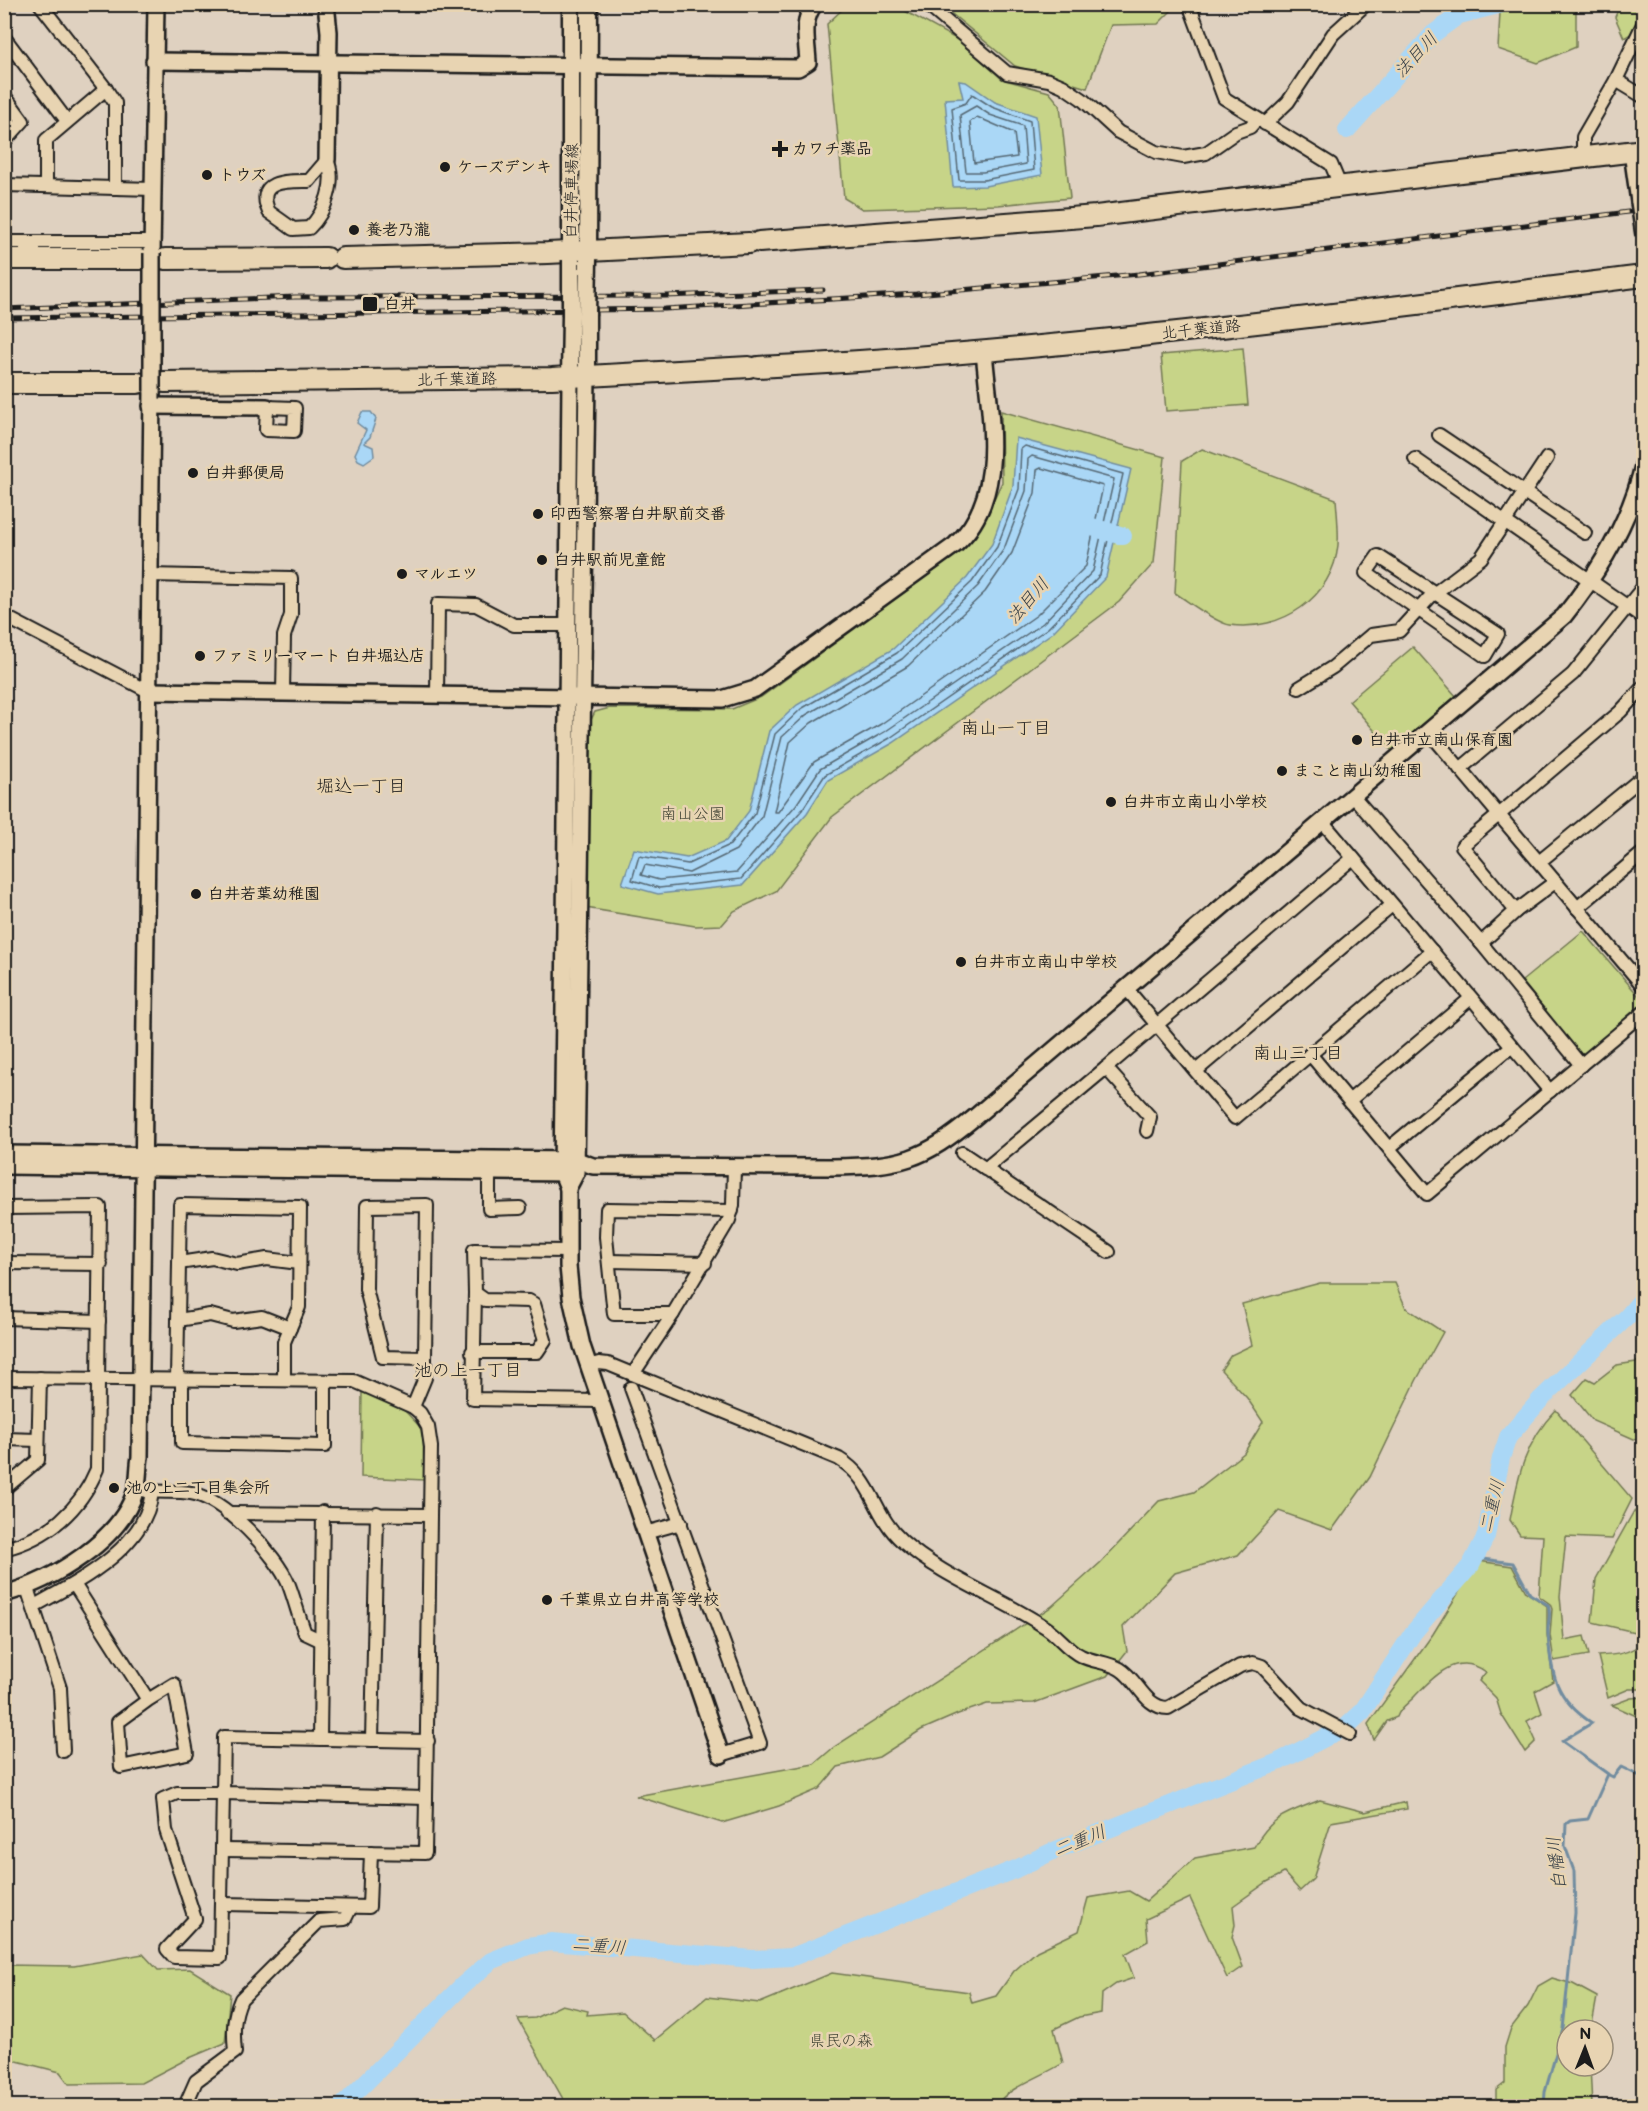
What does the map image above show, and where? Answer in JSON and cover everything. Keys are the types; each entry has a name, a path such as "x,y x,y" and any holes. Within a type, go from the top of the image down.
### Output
{"highway":[{"path":"4,259 152,253 334,258 579,256 1096,216 1583,158 1636,155"},
{"name":"北千葉道路","path":"4,383 151,391 753,367 984,351 1248,325 1644,276"}],"main road":[{"name":"白井停車場線","path":"571,4 579,256 579,374"},
{"name":"白井停車場線","path":"579,256 589,67 589,4"}],"street":[{"path":"40,4 115,103 115,188"},
{"path":"4,1593 27,1588 75,1562 98,1543 127,1510 136,1489 140,1457 156,4"},
{"path":"326,4 329,32 327,160 331,168 326,206 309,228 293,229 269,212 265,198 269,188 277,182 309,181 327,192"},
{"path":"154,62 798,68 808,62 807,12 815,4"},
{"path":"926,4 1007,73 1048,80 1063,86 1082,99 1118,132 1156,152 1183,157 1206,153 1236,132 1261,121 1288,102 1333,34 1366,4"},
{"path":"1189,4 1224,98 1331,164 1341,188"},
{"path":"1583,158 1583,137 1616,80 1644,22"},
{"path":"4,37 67,121"},
{"path":"1616,80 1644,97"},
{"path":"46,186 46,140 106,89"},
{"path":"4,95 23,121 4,142"},
{"path":"1636,155 1644,235"},
{"path":"309,181 327,160"},
{"path":"4,185 153,189"},
{"path":"4,242 152,253"},
{"path":"4,616 148,692 722,699 755,689 955,545 974,525 982,510 990,482 991,460 984,351"},
{"path":"576,697 569,625 567,496 579,374"},
{"path":"579,374 568,1188 571,1297 588,1366 721,1755 760,1743 631,1388"},
{"path":"151,391 267,407"},
{"path":"1439,435 1585,533"},
{"path":"1299,688 1333,667 1371,635 1399,631 1418,608 1481,558 1547,458"},
{"path":"1415,459 1644,618"},
{"path":"4,1154 143,1162 489,1172 593,1166 870,1167 906,1160 926,1153 975,1117 1322,821 1430,733 1564,616 1591,580 1632,501 1644,462"},
{"path":"1378,556 1436,592 1498,634 1485,656 1366,573 1378,556"},
{"path":"149,575 291,578 291,615 284,636 283,693"},
{"path":"1460,769 1574,674 1629,608 1644,586"},
{"path":"437,694 438,604 476,605 514,625 569,625"},
{"path":"1516,911 1462,846 1620,712 1644,686"},
{"path":"1430,733 1644,987"},
{"path":"1539,862 1644,776"},
{"path":"1353,796 1481,943 1581,1065"},
{"path":"1322,821 1550,1091"},
{"path":"1577,908 1644,852"},
{"path":"985,1169 1353,858"},
{"path":"1481,943 1516,911 1555,882"},
{"path":"1196,1071 1392,905"},
{"path":"1126,988 1235,1118 1432,951"},
{"path":"1350,1100 1471,998"},
{"path":"1310,1054 1427,1194 1644,1012"},
{"path":"1389,1148 1512,1046"},
{"path":"1107,1068 1150,1117 1147,1131"},
{"path":"962,1153 1109,1252"},
{"path":"4,1166 143,1162 569,1167"},
{"path":"633,1374 705,1263 732,1211 734,1167"},
{"path":"489,1172 489,1209 520,1208"},
{"path":"284,1380 284,1342 299,1307 300,1207 180,1205 178,1320 182,1443 325,1446 326,1381"},
{"path":"413,1407 424,1378 425,1358 427,1206 367,1206 366,1289 383,1357 425,1358"},
{"path":"4,1208 100,1207 101,1264 97,1469 88,1491 74,1508 42,1535 4,1550"},
{"path":"673,1314 614,1314 606,1237 607,1209 732,1211"},
{"path":"568,1251 474,1250 473,1399 600,1401"},
{"path":"179,1263 212,1258 237,1264 267,1259 299,1263"},
{"path":"610,1261 705,1263"},
{"path":"4,1263 101,1264"},
{"path":"472,1352 537,1352 545,1340 534,1304 528,1301 484,1300 475,1293"},
{"path":"178,1320 210,1316 233,1321 262,1317 290,1328"},
{"path":"4,1318 99,1321"},
{"path":"588,1366 599,1363 633,1374 853,1467 862,1477 891,1530 910,1548 960,1579 1042,1624 1083,1657 1121,1669 1152,1704 1168,1708 1240,1666 1253,1663 1262,1666 1301,1708 1350,1734"},
{"path":"4,1378 363,1382 413,1407 424,1418 430,1436 425,1853 222,1850"},
{"path":"4,1489 38,1460 40,1378"},
{"path":"4,1439 38,1440"},
{"path":"136,1489 152,1492 191,1493 204,1497 227,1513 256,1538 273,1558 288,1584 305,1633 322,1641"},
{"path":"34,1606 74,1584 122,1547 139,1528 151,1502 152,1492"},
{"path":"227,1513 323,1512 429,1515"},
{"path":"320,1739 323,1512"},
{"path":"372,1740 377,1513"},
{"path":"645,1533 681,1523"},
{"path":"74,1584 148,1700"},
{"path":"27,1588 60,1688 63,1751"},
{"path":"174,1684 187,1753 121,1767 118,1722 148,1700 174,1684"},
{"path":"426,1798 223,1793 177,1793 163,1799 166,1830 195,1919 167,1949 174,1957 220,1958 222,1904 222,1850 223,1793 224,1737 428,1741"},
{"path":"222,1904 369,1907 371,1852"},
{"path":"185,2106 196,2081 235,2052 233,2031 235,2012 242,1999 319,1921 345,1919 351,1907"}],"green space":[{"path":"1510,4 1576,5 1576,47 1538,63 1498,49 1500,13"},
{"path":"847,5 894,5 958,40 1002,79 1049,92 1060,105 1070,198 998,205 862,209 844,198 827,24"},
{"path":"941,5 1177,5 1158,24 1111,25 1087,88 1015,66"},
{"path":"1620,5 1643,5 1643,27 1624,38 1615,17"},
{"path":"1243,348 1248,405 1166,411 1161,355"},
{"name":"南山公園","path":"1001,411 1165,457 1154,563 1119,602 832,817 776,891 734,911 722,925 695,926 586,908 589,724 595,712 610,708 732,709 761,697 964,549 976,536 1002,482"},
{"path":"1202,449 1336,499 1338,545 1334,564 1326,581 1315,595 1285,617 1249,626 1230,625 1210,616 1175,593 1182,461"},
{"path":"1413,647 1456,696 1392,751 1349,701"},
{"path":"1583,931 1644,1002 1582,1056 1522,981"},
{"path":"1320,1283 1395,1283 1406,1308 1443,1332 1416,1381 1370,1477 1332,1530 1279,1511 1238,1555 1175,1573 1123,1627 1127,1651 1107,1676 1034,1703 987,1704 958,1714 921,1730 879,1757 838,1767 819,1789 779,1806 722,1823 636,1796 814,1764 834,1747 1051,1607 1100,1563 1159,1501 1194,1492 1244,1453 1263,1422 1247,1398 1221,1370 1231,1355 1252,1345 1242,1304"},
{"path":"1643,1355 1643,1443 1593,1421 1572,1395 1587,1378 1595,1382 1617,1365 1636,1362"},
{"path":"362,1390 404,1410 423,1430 424,1480 361,1477"},
{"path":"1556,1410 1632,1499 1612,1539 1566,1537 1560,1596 1564,1640 1584,1636 1589,1655 1554,1661 1550,1635 1552,1609 1550,1604 1539,1596 1543,1536 1520,1535 1510,1520 1516,1489 1529,1448 1545,1422"},
{"path":"1634,1511 1643,1521 1643,1634 1592,1622 1596,1579"},
{"path":"1478,1561 1512,1566 1526,1592 1547,1606 1547,1635 1553,1681 1535,1691 1542,1713 1527,1721 1536,1741 1525,1752 1501,1714 1496,1698 1479,1681 1486,1672 1465,1664 1456,1665 1438,1674 1402,1708 1397,1717 1387,1721 1374,1740 1368,1724 1433,1634"},
{"path":"1643,1642 1643,1689 1629,1689 1608,1698 1598,1656 1628,1651"},
{"path":"1643,1697 1643,1719 1612,1705 1631,1698"},
{"name":"県民の森","path":"1320,1800 1365,1812 1406,1802 1407,1809 1331,1822 1313,1879 1300,1891 1284,1873 1233,1906 1235,1925 1232,1937 1243,1967 1227,1978 1190,1898 1146,1919 1148,1941 1125,1954 1134,1978 1116,1984 1102,1994 1101,2013 1079,2017 1054,2029 1063,2063 1017,2087 1001,2099 996,2106 567,2106 518,2019 535,2018 562,2005 588,2011 587,2015 623,2012 655,2040 707,1997 760,2003 832,1973 969,1992 972,2003 996,1996 1014,1971 1037,1951 1079,1931 1088,1898 1129,1891 1146,1901 1195,1858 1254,1847 1274,1821"},
{"path":"143,1954 158,1970 190,1969 230,1994 225,2043 187,2059 141,2083 69,2084 60,2072 5,2058 5,1965 74,1966"},
{"path":"1552,1978 1573,1984 1597,1997 1593,2018 1555,2018 1555,2078 1591,2078 1592,2106 1496,2106 1496,2090 1505,2083 1505,2047 1511,2028 1528,2006 1538,1986"}],"water":[{"path":"959,81 966,82 995,102 1036,116 1042,175 985,186 953,187 945,99 963,98"},
{"path":"362,412 371,412 376,419 370,437 364,443 373,447 374,456 364,463 358,460 355,454 366,430 357,423"},
{"path":"1016,438 1131,469 1106,577 1052,633 893,743 828,780 807,813 743,885 658,894 622,884 634,849 687,858 726,841 749,811 769,731 797,705 893,649 967,578 992,544 1013,486"}],"waterway":[{"name":"法目川","path":"1347,130 1433,34 1459,15 1502,4"},
{"name":"法目川","path":"1092,527 1123,536"},
{"name":"二重川","path":"342,2106 463,1985 491,1961 528,1946 551,1942 753,1959 792,1957 1278,1762 1346,1727 1362,1712 1413,1633 1471,1565 1486,1536 1501,1458 1508,1437 1541,1399 1627,1317 1644,1297"},
{"name":"白幡川","path":"1475,1558 1513,1563 1530,1594 1548,1605 1550,1612 1549,1648 1557,1684 1570,1705 1592,1723 1562,1741 1608,1774 1588,1819 1570,1821 1566,1824 1565,1846 1574,1871 1575,1913 1563,2029 1545,2092 1544,2106"},
{"path":"1609,1775 1613,1777 1621,1767 1644,1778"}],"railway":[{"path":"4,318 665,309 916,294 1139,274 1644,210"},
{"path":"4,309 295,297 666,296 823,290"}],"place":[{"name":"カワチ薬品","path":"780,149"},
{"name":"ケーズデンキ","path":"445,167"},
{"name":"トウズ","path":"207,175"},
{"name":"養老乃瀧","path":"354,230"},
{"name":"白井","path":"370,304"},
{"name":"白井郵便局","path":"193,473"},
{"name":"印西警察署白井駅前交番","path":"538,514"},
{"name":"白井駅前児童館","path":"542,560"},
{"name":"マルエツ","path":"402,574"},
{"name":"ファミリーマート 白井堀込店","path":"200,656"},
{"name":"白井市立南山保育園","path":"1357,740"},
{"name":"まこと南山幼稚園","path":"1282,771"},
{"name":"白井市立南山小学校","path":"1111,802"},
{"name":"白井若葉幼稚園","path":"196,894"},
{"name":"白井市立南山中学校","path":"961,962"},
{"name":"池の上二丁目集会所","path":"114,1488"},
{"name":"千葉県立白井高等学校","path":"547,1600"}],"district":[{"name":"南山一丁目","path":"1006,728"},
{"name":"堀込一丁目","path":"361,786"},
{"name":"南山三丁目","path":"1298,1053"},
{"name":"池の上一丁目","path":"468,1370"}]}
